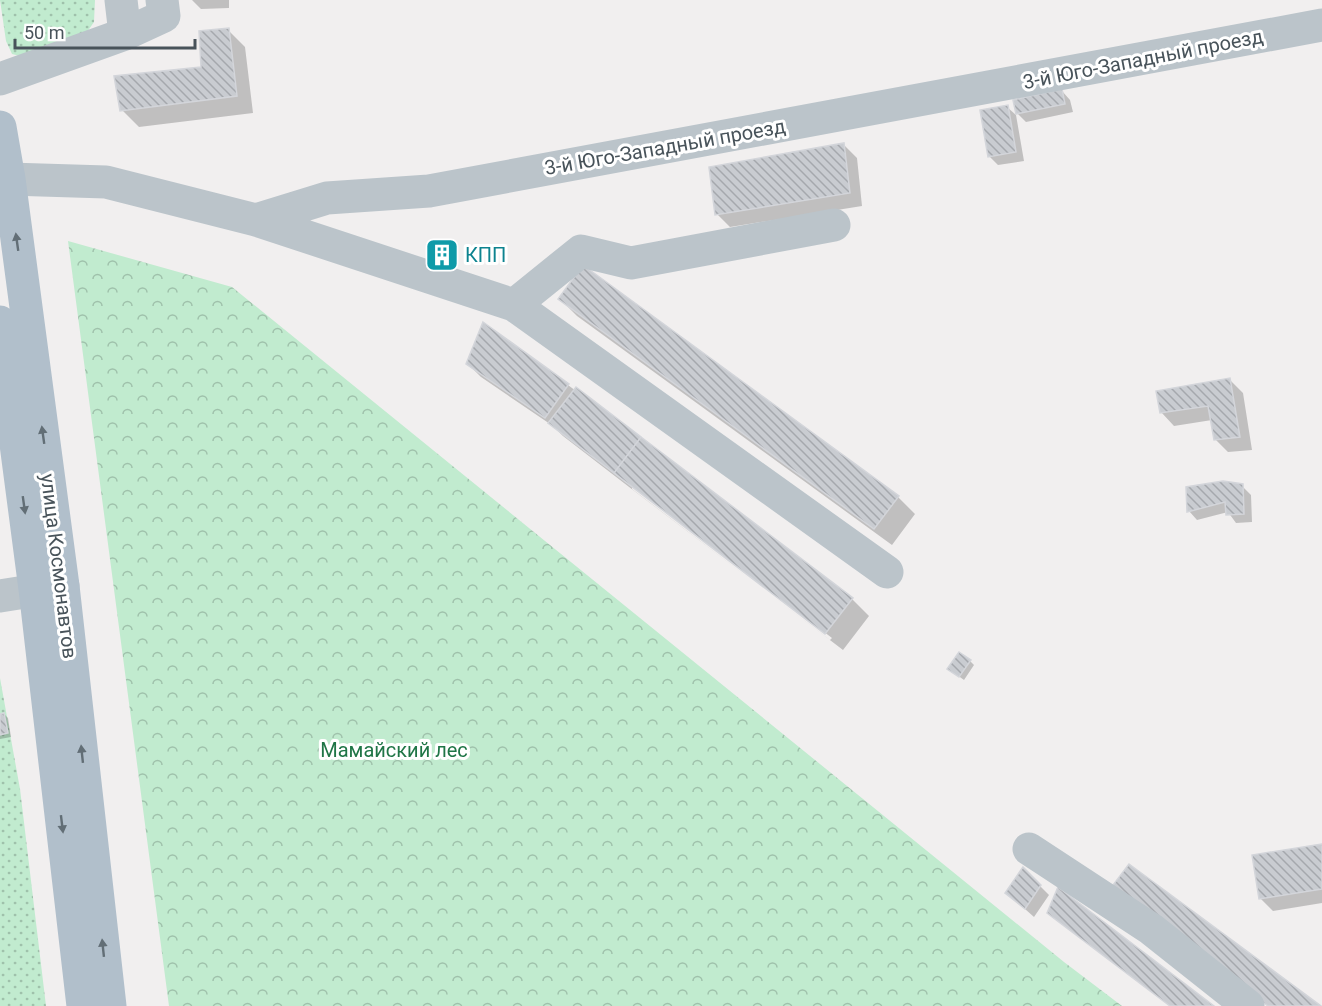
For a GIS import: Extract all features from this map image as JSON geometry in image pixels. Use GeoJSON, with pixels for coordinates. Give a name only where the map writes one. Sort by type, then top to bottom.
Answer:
{"type":"FeatureCollection","features":[{"type":"Feature","properties":{"kind":"main road","name":"улица Космонавтов"},"geometry":{"type":"LineString","coordinates":[[0,127],[9,179],[49,588],[83,1006]]}},
{"type":"Feature","properties":{"kind":"main road","name":"улица Космонавтов"},"geometry":{"type":"LineString","coordinates":[[0,322],[49,588],[110,1006]]}},
{"type":"Feature","properties":{"kind":"street"},"geometry":{"type":"LineString","coordinates":[[121,0],[125,34]]}},
{"type":"Feature","properties":{"kind":"street"},"geometry":{"type":"LineString","coordinates":[[0,79],[125,34],[164,16],[162,0]]}},
{"type":"Feature","properties":{"kind":"street","name":"3-й Юго-Западный проезд"},"geometry":{"type":"LineString","coordinates":[[256,220],[327,198],[429,190],[1322,25]]}},
{"type":"Feature","properties":{"kind":"street"},"geometry":{"type":"LineString","coordinates":[[9,179],[106,182],[256,220],[514,306],[887,572]]}},
{"type":"Feature","properties":{"kind":"street"},"geometry":{"type":"LineString","coordinates":[[514,306],[581,251],[631,263],[834,225]]}},
{"type":"Feature","properties":{"kind":"street"},"geometry":{"type":"LineString","coordinates":[[0,596],[49,588]]}},
{"type":"Feature","properties":{"kind":"street"},"geometry":{"type":"LineString","coordinates":[[1029,849],[1151,929],[1248,1006]]}},
{"type":"Feature","properties":{"kind":"green space"},"geometry":{"type":"Polygon","coordinates":[[[0,0],[95,0],[94,22],[85,35],[20,56],[12,54],[6,41],[0,0]]]}},
{"type":"Feature","properties":{"kind":"green space","name":"Мамайский лес"},"geometry":{"type":"Polygon","coordinates":[[[68,241],[232,287],[1064,962],[1122,1006],[169,1006],[68,241]]]}},
{"type":"Feature","properties":{"kind":"green space"},"geometry":{"type":"Polygon","coordinates":[[[0,678],[20,789],[46,1006],[0,1006],[0,678]]]}},
{"type":"Feature","properties":{"kind":"building"},"geometry":{"type":"Polygon","coordinates":[[[229,28],[237,96],[120,111],[114,76],[201,67],[199,31],[229,28]]]}},
{"type":"Feature","properties":{"kind":"building"},"geometry":{"type":"Polygon","coordinates":[[[1062,89],[1065,104],[1016,114],[1013,100],[1062,89]]]}},
{"type":"Feature","properties":{"kind":"building"},"geometry":{"type":"Polygon","coordinates":[[[1008,105],[1016,152],[988,157],[980,110],[1008,105]]]}},
{"type":"Feature","properties":{"kind":"building"},"geometry":{"type":"Polygon","coordinates":[[[844,143],[850,193],[715,215],[709,167],[844,143]]]}},
{"type":"Feature","properties":{"kind":"building","name":"КПП"},"geometry":{"type":"Polygon","coordinates":[[[435,243],[452,246],[449,267],[431,264],[435,243]]]}},
{"type":"Feature","properties":{"kind":"building"},"geometry":{"type":"Polygon","coordinates":[[[583,265],[899,496],[874,529],[558,299],[583,265]]]}},
{"type":"Feature","properties":{"kind":"building"},"geometry":{"type":"Polygon","coordinates":[[[483,322],[569,384],[545,418],[466,364],[483,322]]]}},
{"type":"Feature","properties":{"kind":"building"},"geometry":{"type":"Polygon","coordinates":[[[1230,378],[1240,437],[1214,440],[1208,406],[1160,413],[1156,391],[1230,378]]]}},
{"type":"Feature","properties":{"kind":"building"},"geometry":{"type":"Polygon","coordinates":[[[576,387],[641,437],[614,473],[548,423],[576,387]]]}},
{"type":"Feature","properties":{"kind":"building"},"geometry":{"type":"Polygon","coordinates":[[[641,437],[853,598],[825,634],[614,473],[641,437]]]}},
{"type":"Feature","properties":{"kind":"building"},"geometry":{"type":"Polygon","coordinates":[[[1223,481],[1243,484],[1244,514],[1226,515],[1225,502],[1187,512],[1186,487],[1223,481]]]}},
{"type":"Feature","properties":{"kind":"building"},"geometry":{"type":"Polygon","coordinates":[[[959,652],[971,660],[959,677],[947,669],[959,652]]]}},
{"type":"Feature","properties":{"kind":"building"},"geometry":{"type":"Polygon","coordinates":[[[4,713],[8,733],[0,735],[0,714],[4,713]]]}},
{"type":"Feature","properties":{"kind":"building"},"geometry":{"type":"Polygon","coordinates":[[[1322,844],[1322,889],[1259,899],[1252,855],[1322,844]]]}},
{"type":"Feature","properties":{"kind":"building"},"geometry":{"type":"Polygon","coordinates":[[[1129,864],[1321,1006],[1268,1006],[1110,889],[1129,864]]]}},
{"type":"Feature","properties":{"kind":"building"},"geometry":{"type":"Polygon","coordinates":[[[1023,867],[1041,885],[1025,909],[1005,893],[1023,867]]]}},
{"type":"Feature","properties":{"kind":"building"},"geometry":{"type":"Polygon","coordinates":[[[1058,887],[1214,1006],[1170,1006],[1047,913],[1058,887]]]}},
{"type":"Feature","properties":{"kind":"place","name":"КПП"},"geometry":{"type":"Point","coordinates":[442,255]}}]}
